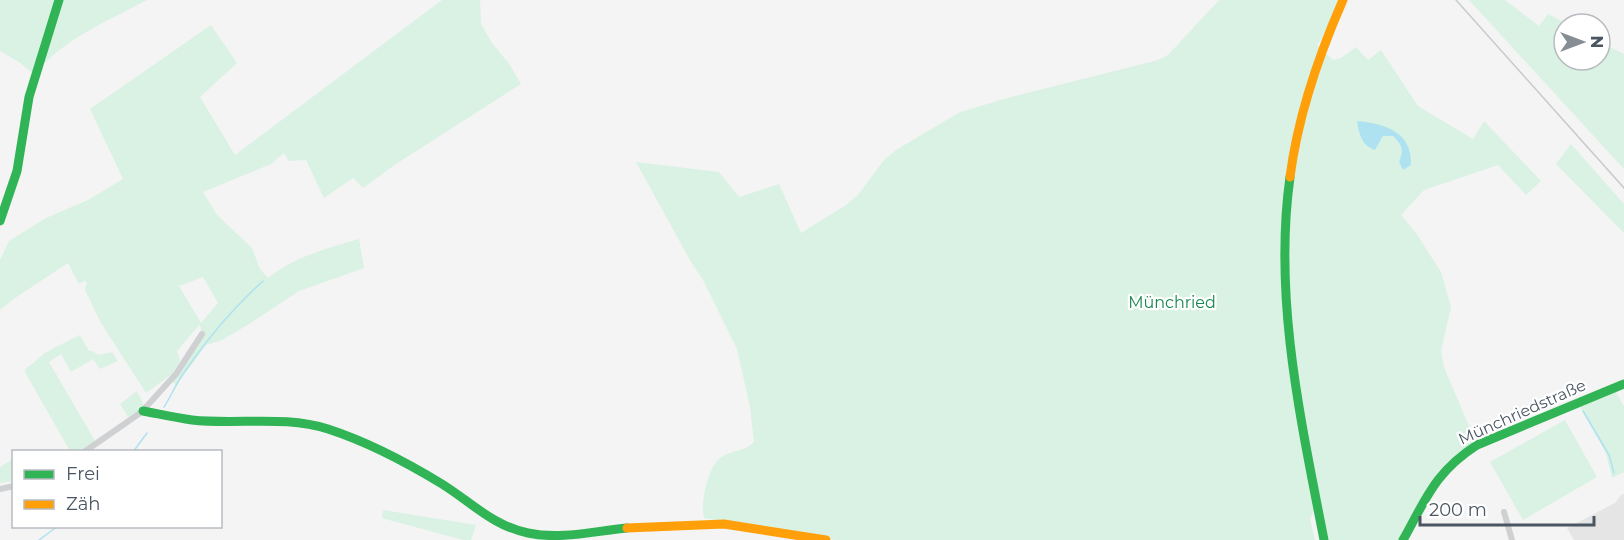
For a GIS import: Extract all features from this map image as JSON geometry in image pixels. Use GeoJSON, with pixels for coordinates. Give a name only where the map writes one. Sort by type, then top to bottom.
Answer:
{"type":"FeatureCollection","features":[{"type":"Feature","properties":{"kind":"street"},"geometry":{"type":"LineString","coordinates":[[0,221],[17,171],[34,75],[59,0]]}},
{"type":"Feature","properties":{"kind":"street"},"geometry":{"type":"LineString","coordinates":[[1324,540],[1304,432],[1292,346],[1287,292],[1287,211],[1290,173],[1301,116],[1323,47],[1343,0]]}},
{"type":"Feature","properties":{"kind":"street"},"geometry":{"type":"LineString","coordinates":[[87,450],[145,410],[176,374],[202,334]]}},
{"type":"Feature","properties":{"kind":"street","name":"Münchriedstraße"},"geometry":{"type":"LineString","coordinates":[[1403,540],[1424,499],[1443,471],[1460,455],[1520,426],[1624,384]]}},
{"type":"Feature","properties":{"kind":"street"},"geometry":{"type":"LineString","coordinates":[[145,410],[192,420],[306,423],[322,426],[362,442],[418,471],[482,514],[510,528],[528,533],[553,536],[712,523],[741,525],[826,540]]}},
{"type":"Feature","properties":{"kind":"street"},"geometry":{"type":"LineString","coordinates":[[1504,512],[1512,540]]}},
{"type":"Feature","properties":{"kind":"shaded area"},"geometry":{"type":"Polygon","coordinates":[[[1624,494],[1624,540],[1574,540],[1567,528],[1615,503],[1624,494]]]}},
{"type":"Feature","properties":{"kind":"green space"},"geometry":{"type":"Polygon","coordinates":[[[0,0],[147,0],[71,42],[45,63],[35,75],[0,51],[0,0]]]}},
{"type":"Feature","properties":{"kind":"green space"},"geometry":{"type":"Polygon","coordinates":[[[442,0],[480,0],[481,24],[521,84],[396,164],[363,188],[353,178],[324,198],[306,160],[289,161],[284,153],[271,164],[203,192],[217,215],[252,248],[260,269],[268,278],[300,259],[359,239],[364,268],[299,291],[222,340],[206,345],[176,386],[171,379],[202,334],[200,324],[177,351],[180,361],[172,374],[146,393],[101,323],[85,290],[87,282],[79,284],[68,263],[0,310],[0,260],[9,241],[46,218],[88,200],[123,179],[90,109],[211,25],[237,63],[200,97],[235,155],[442,0]],[[203,277],[179,286],[201,323],[218,303],[203,277]]]}},
{"type":"Feature","properties":{"kind":"green space","name":"Münchried"},"geometry":{"type":"Polygon","coordinates":[[[1219,0],[1339,0],[1324,36],[1317,45],[1333,60],[1341,58],[1356,47],[1368,60],[1381,50],[1418,106],[1473,139],[1484,121],[1541,181],[1526,195],[1498,165],[1424,190],[1401,215],[1416,233],[1441,272],[1451,307],[1441,351],[1444,367],[1477,445],[1443,471],[1403,540],[1324,540],[1317,504],[1310,519],[1315,540],[836,540],[704,518],[704,494],[713,467],[723,456],[754,442],[750,407],[737,349],[703,280],[636,162],[719,172],[739,197],[779,184],[801,233],[858,195],[884,160],[896,150],[960,112],[1158,60],[1168,55],[1219,0]],[[1358,131],[1364,143],[1375,150],[1384,135],[1393,136],[1401,148],[1399,162],[1403,170],[1411,165],[1398,133],[1358,131]]]}},
{"type":"Feature","properties":{"kind":"green space"},"geometry":{"type":"Polygon","coordinates":[[[1469,0],[1505,0],[1539,26],[1548,14],[1552,16],[1552,72],[1612,72],[1612,48],[1624,54],[1624,169],[1469,0]]]}},
{"type":"Feature","properties":{"kind":"green space"},"geometry":{"type":"Polygon","coordinates":[[[1571,144],[1624,204],[1624,233],[1556,164],[1571,144]]]}},
{"type":"Feature","properties":{"kind":"green space"},"geometry":{"type":"Polygon","coordinates":[[[80,335],[89,351],[98,355],[112,352],[118,361],[100,369],[93,359],[71,372],[61,354],[49,362],[95,441],[83,450],[69,450],[25,372],[26,368],[45,353],[80,335]]]}},
{"type":"Feature","properties":{"kind":"green space"},"geometry":{"type":"Polygon","coordinates":[[[1614,388],[1624,407],[1624,472],[1612,478],[1606,453],[1578,403],[1614,388]]]}},
{"type":"Feature","properties":{"kind":"green space"},"geometry":{"type":"Polygon","coordinates":[[[137,391],[144,405],[128,417],[120,404],[137,391]]]}},
{"type":"Feature","properties":{"kind":"green space"},"geometry":{"type":"Polygon","coordinates":[[[1565,420],[1597,477],[1523,520],[1490,462],[1565,420]]]}},
{"type":"Feature","properties":{"kind":"green space"},"geometry":{"type":"Polygon","coordinates":[[[12,460],[12,481],[0,483],[0,467],[12,460]]]}},
{"type":"Feature","properties":{"kind":"green space"},"geometry":{"type":"Polygon","coordinates":[[[383,510],[476,525],[471,540],[463,540],[382,518],[383,510]]]}},
{"type":"Feature","properties":{"kind":"water"},"geometry":{"type":"Polygon","coordinates":[[[1357,121],[1377,124],[1395,131],[1407,144],[1411,165],[1403,170],[1399,162],[1401,148],[1393,136],[1383,136],[1375,150],[1370,148],[1360,135],[1357,121]]]}},
{"type":"Feature","properties":{"kind":"waterway"},"geometry":{"type":"LineString","coordinates":[[164,407],[183,374],[211,336],[263,281]]}},
{"type":"Feature","properties":{"kind":"waterway"},"geometry":{"type":"LineString","coordinates":[[1583,411],[1609,455],[1614,473]]}},
{"type":"Feature","properties":{"kind":"waterway"},"geometry":{"type":"LineString","coordinates":[[134,450],[147,433]]}},
{"type":"Feature","properties":{"kind":"waterway"},"geometry":{"type":"LineString","coordinates":[[39,540],[55,528]]}},
{"type":"Feature","properties":{"kind":"railway"},"geometry":{"type":"LineString","coordinates":[[1456,0],[1624,188]]}},
{"type":"Feature","properties":{"kind":"traffic: fast"},"geometry":{"type":"LineString","coordinates":[[0,221],[17,171],[29,97],[59,0]]}},
{"type":"Feature","properties":{"kind":"traffic: fast"},"geometry":{"type":"LineString","coordinates":[[1290,177],[1286,222],[1287,314],[1299,405],[1324,540]]}},
{"type":"Feature","properties":{"kind":"traffic: fast"},"geometry":{"type":"LineString","coordinates":[[1403,540],[1425,499],[1441,476],[1451,465],[1477,445],[1624,384]]}},
{"type":"Feature","properties":{"kind":"traffic: fast"},"geometry":{"type":"LineString","coordinates":[[143,411],[192,420],[295,422],[328,429],[401,460],[442,484],[483,513],[515,530],[553,536],[627,528]]}},
{"type":"Feature","properties":{"kind":"traffic: slow"},"geometry":{"type":"LineString","coordinates":[[1290,177],[1298,131],[1310,87],[1343,0]]}},
{"type":"Feature","properties":{"kind":"traffic: slow"},"geometry":{"type":"LineString","coordinates":[[627,528],[724,524],[826,540]]}}]}
